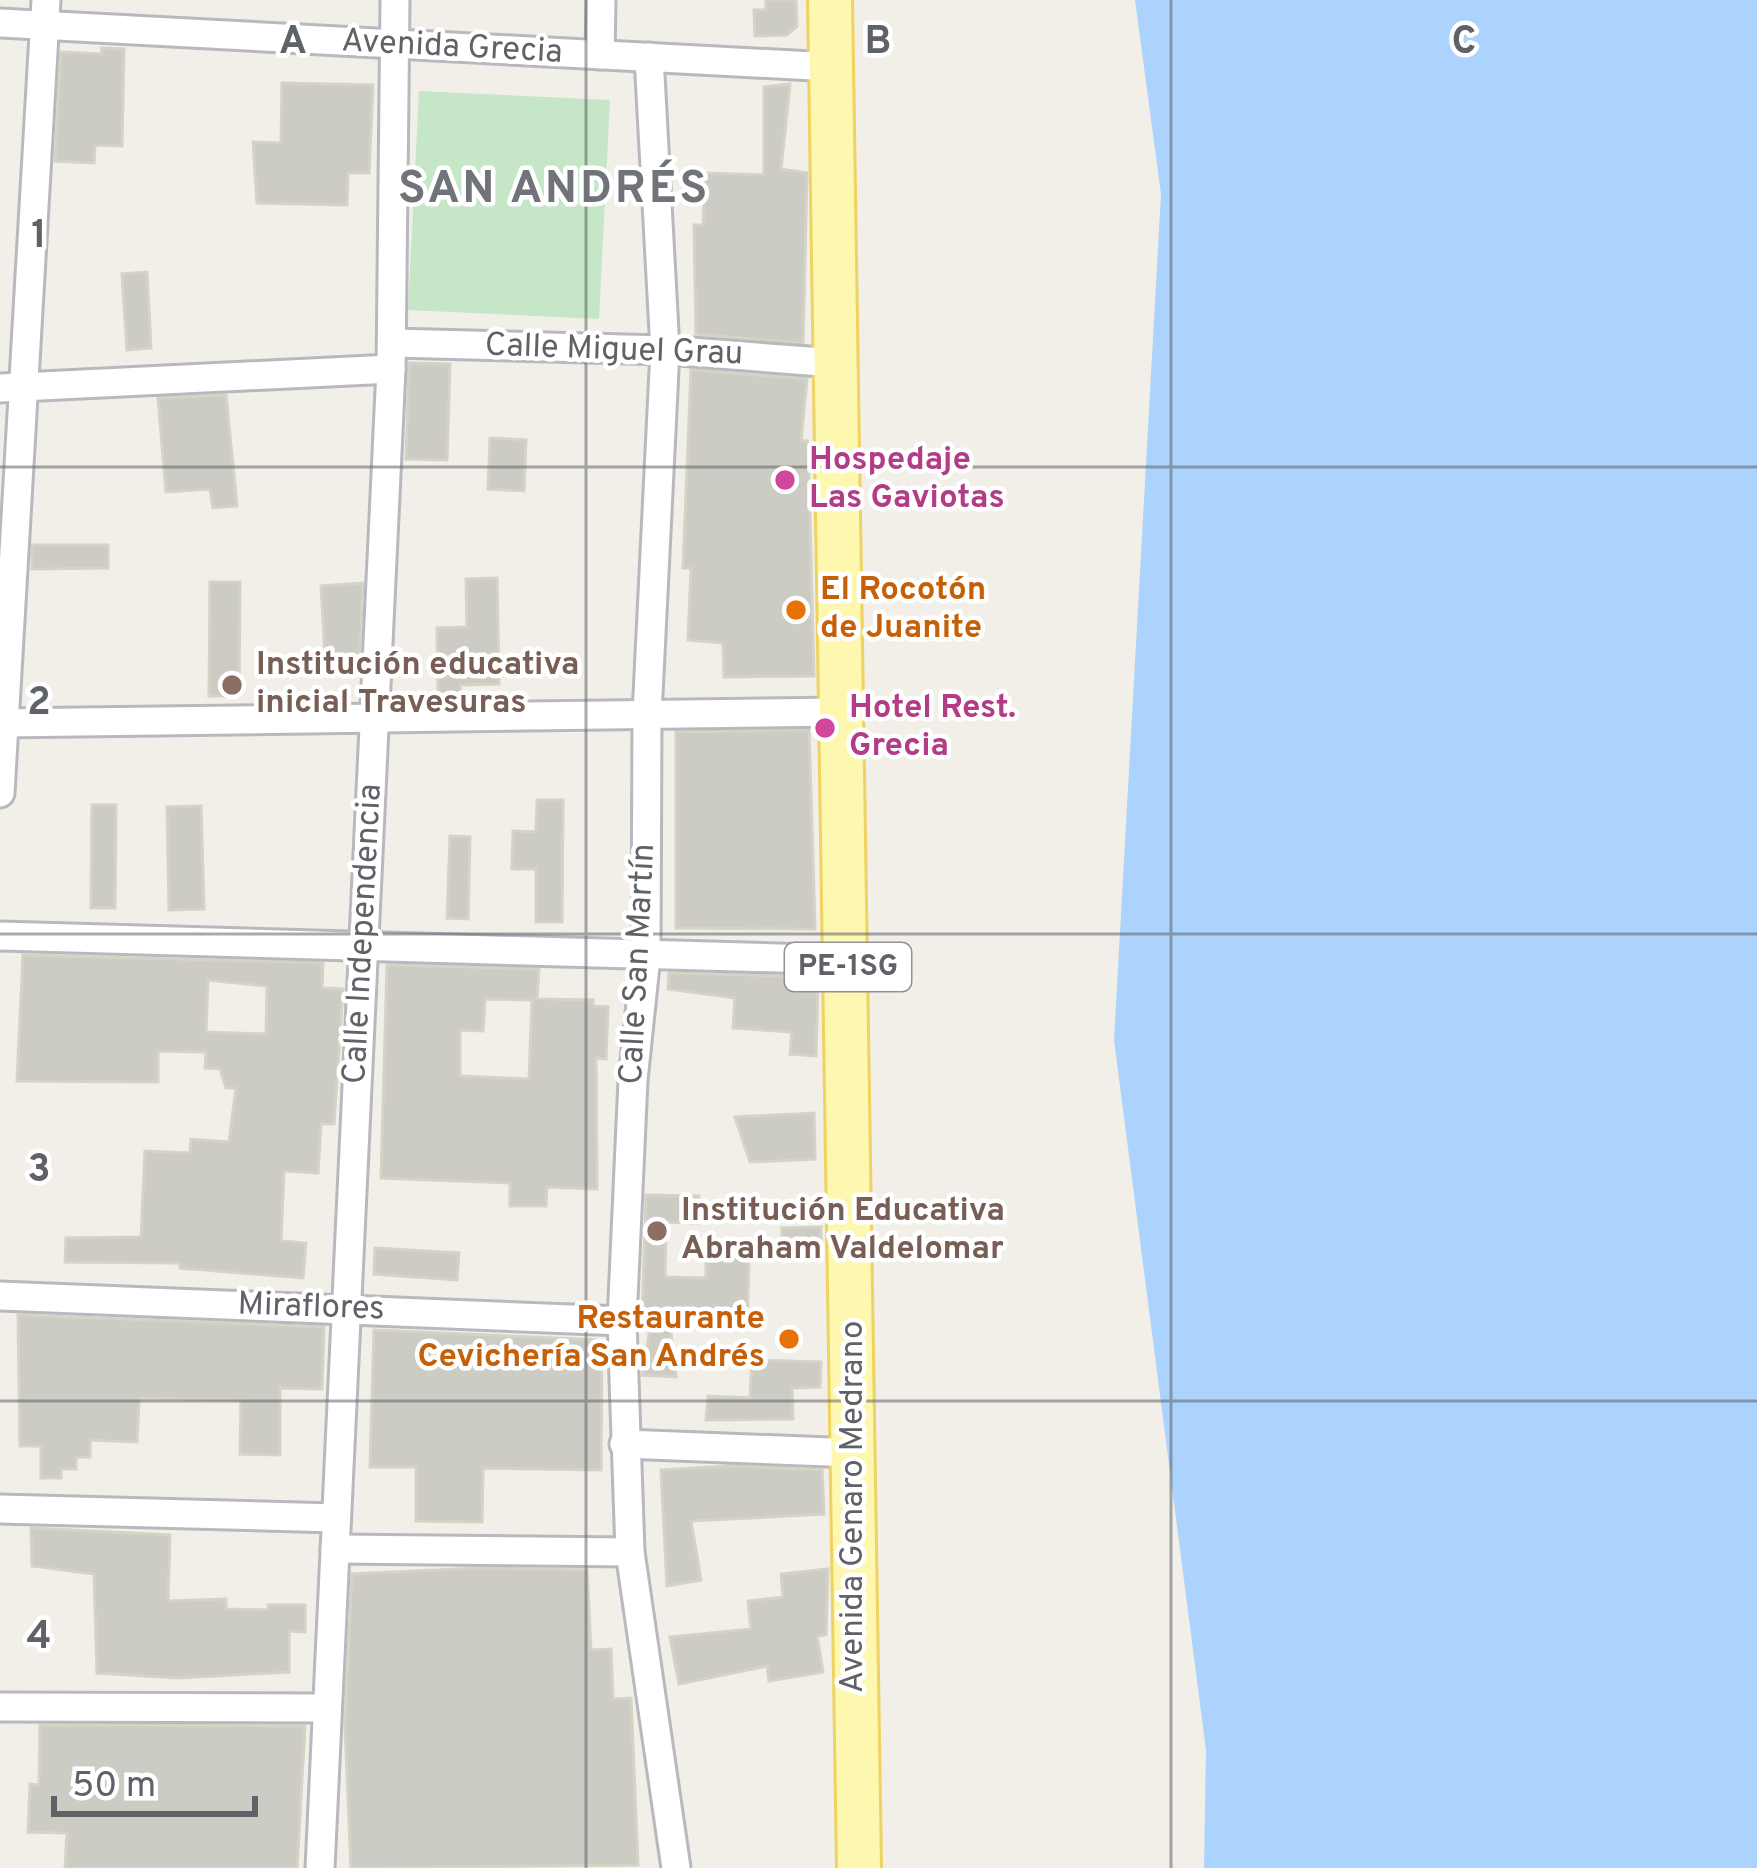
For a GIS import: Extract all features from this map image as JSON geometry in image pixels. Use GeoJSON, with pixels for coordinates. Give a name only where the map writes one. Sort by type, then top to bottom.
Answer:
{"type":"FeatureCollection","features":[{"type":"Feature","properties":{"kind":"main road","name":"PE-1SG"},"geometry":{"type":"LineString","coordinates":[[830,0],[832,67]]}},
{"type":"Feature","properties":{"kind":"main road","name":"Avenida Genaro Medrano"},"geometry":{"type":"LineString","coordinates":[[832,67],[859,1868]]}},
{"type":"Feature","properties":{"kind":"street","name":"Calle Independencia"},"geometry":{"type":"LineString","coordinates":[[320,1868],[392,356],[395,0]]}},
{"type":"Feature","properties":{"kind":"street"},"geometry":{"type":"LineString","coordinates":[[600,55],[601,0]]}},
{"type":"Feature","properties":{"kind":"street","name":"Avenida Grecia"},"geometry":{"type":"LineString","coordinates":[[0,23],[45,13],[395,46],[832,67]]}},
{"type":"Feature","properties":{"kind":"street"},"geometry":{"type":"LineString","coordinates":[[0,793],[10,388],[45,13]]}},
{"type":"Feature","properties":{"kind":"street","name":"Calle San Martín"},"geometry":{"type":"LineString","coordinates":[[649,57],[664,350],[647,715],[646,956],[633,1081],[622,1321],[630,1552],[676,1868]]}},
{"type":"Feature","properties":{"kind":"street","name":"Calle Miguel Grau"},"geometry":{"type":"LineString","coordinates":[[10,388],[392,356],[664,350],[835,363]]}},
{"type":"Feature","properties":{"kind":"street"},"geometry":{"type":"LineString","coordinates":[[0,723],[841,712]]}},
{"type":"Feature","properties":{"kind":"street"},"geometry":{"type":"LineString","coordinates":[[0,935],[848,960]]}},
{"type":"Feature","properties":{"kind":"street","name":"Miraflores"},"geometry":{"type":"LineString","coordinates":[[0,1296],[622,1321]]}},
{"type":"Feature","properties":{"kind":"street"},"geometry":{"type":"LineString","coordinates":[[624,1444],[855,1453]]}},
{"type":"Feature","properties":{"kind":"street"},"geometry":{"type":"LineString","coordinates":[[0,1510],[336,1518]]}},
{"type":"Feature","properties":{"kind":"street"},"geometry":{"type":"LineString","coordinates":[[335,1549],[630,1552]]}},
{"type":"Feature","properties":{"kind":"street"},"geometry":{"type":"LineString","coordinates":[[0,1707],[327,1708]]}},
{"type":"Feature","properties":{"kind":"green space"},"geometry":{"type":"Polygon","coordinates":[[[419,91],[610,100],[599,319],[408,310],[419,91]]]}},
{"type":"Feature","properties":{"kind":"water"},"geometry":{"type":"Polygon","coordinates":[[[1135,0],[1757,0],[1757,1868],[1204,1868],[1206,1750],[1114,1040],[1161,194],[1135,0]]]}},
{"type":"Feature","properties":{"kind":"building"},"geometry":{"type":"Polygon","coordinates":[[[766,0],[796,0],[797,26],[787,35],[755,36],[754,10],[766,10],[766,0]]]}},
{"type":"Feature","properties":{"kind":"building"},"geometry":{"type":"Polygon","coordinates":[[[102,48],[124,49],[122,146],[95,145],[94,163],[55,161],[61,52],[102,54],[102,48]]]}},
{"type":"Feature","properties":{"kind":"building"},"geometry":{"type":"Polygon","coordinates":[[[282,83],[373,85],[369,173],[348,173],[347,205],[257,203],[253,142],[281,143],[282,83]]]}},
{"type":"Feature","properties":{"kind":"building"},"geometry":{"type":"Polygon","coordinates":[[[790,84],[781,169],[807,173],[803,343],[696,334],[694,225],[703,225],[705,173],[764,175],[764,87],[790,84]]]}},
{"type":"Feature","properties":{"kind":"building"},"geometry":{"type":"Polygon","coordinates":[[[147,272],[151,348],[127,350],[122,274],[147,272]]]}},
{"type":"Feature","properties":{"kind":"building"},"geometry":{"type":"Polygon","coordinates":[[[409,363],[450,364],[447,460],[406,459],[409,363]]]}},
{"type":"Feature","properties":{"kind":"building"},"geometry":{"type":"Polygon","coordinates":[[[691,370],[807,379],[801,441],[808,441],[814,676],[724,677],[723,643],[688,640],[691,568],[683,568],[691,370]]]}},
{"type":"Feature","properties":{"kind":"building"},"geometry":{"type":"Polygon","coordinates":[[[226,395],[237,506],[213,508],[210,489],[166,492],[158,398],[226,395]]]}},
{"type":"Feature","properties":{"kind":"building"},"geometry":{"type":"Polygon","coordinates":[[[490,438],[526,440],[524,491],[488,489],[490,438]]]}},
{"type":"Feature","properties":{"kind":"building"},"geometry":{"type":"Polygon","coordinates":[[[32,545],[108,545],[108,568],[32,569],[32,545]]]}},
{"type":"Feature","properties":{"kind":"building"},"geometry":{"type":"Polygon","coordinates":[[[497,578],[499,684],[460,685],[461,699],[438,699],[437,628],[467,627],[466,579],[497,578]]]}},
{"type":"Feature","properties":{"kind":"building"},"geometry":{"type":"Polygon","coordinates":[[[210,582],[240,582],[239,696],[209,696],[210,582]]]}},
{"type":"Feature","properties":{"kind":"building"},"geometry":{"type":"Polygon","coordinates":[[[363,583],[359,672],[326,673],[321,586],[363,583]]]}},
{"type":"Feature","properties":{"kind":"building"},"geometry":{"type":"Polygon","coordinates":[[[809,730],[815,929],[676,928],[676,732],[809,730]]]}},
{"type":"Feature","properties":{"kind":"building"},"geometry":{"type":"Polygon","coordinates":[[[537,800],[563,800],[562,922],[536,922],[536,869],[512,869],[513,831],[536,832],[537,800]]]}},
{"type":"Feature","properties":{"kind":"building"},"geometry":{"type":"Polygon","coordinates":[[[92,805],[116,805],[115,908],[91,908],[92,805]]]}},
{"type":"Feature","properties":{"kind":"building"},"geometry":{"type":"Polygon","coordinates":[[[201,806],[204,909],[169,910],[167,807],[201,806]]]}},
{"type":"Feature","properties":{"kind":"building"},"geometry":{"type":"Polygon","coordinates":[[[450,836],[470,837],[468,919],[447,918],[450,836]]]}},
{"type":"Feature","properties":{"kind":"building"},"geometry":{"type":"Polygon","coordinates":[[[23,955],[323,963],[322,988],[343,989],[334,1124],[321,1124],[318,1173],[284,1171],[281,1241],[306,1243],[303,1278],[180,1268],[180,1263],[65,1262],[66,1238],[141,1237],[145,1151],[190,1153],[191,1139],[229,1142],[236,1088],[226,1088],[220,1069],[205,1068],[206,1052],[158,1051],[158,1082],[17,1081],[23,955]],[[208,980],[206,1032],[266,1034],[267,986],[208,980]]]}},
{"type":"Feature","properties":{"kind":"building"},"geometry":{"type":"Polygon","coordinates":[[[387,965],[539,969],[537,999],[593,1000],[593,1006],[608,1007],[606,1059],[596,1058],[597,1189],[547,1187],[546,1206],[510,1206],[510,1183],[381,1178],[387,965]],[[485,999],[483,1031],[460,1030],[460,1076],[529,1079],[532,1000],[485,999]]]}},
{"type":"Feature","properties":{"kind":"building"},"geometry":{"type":"Polygon","coordinates":[[[669,973],[818,977],[816,1056],[790,1054],[792,1032],[733,1028],[735,998],[668,989],[669,973]]]}},
{"type":"Feature","properties":{"kind":"building"},"geometry":{"type":"Polygon","coordinates":[[[814,1113],[815,1159],[750,1162],[735,1117],[814,1113]]]}},
{"type":"Feature","properties":{"kind":"building"},"geometry":{"type":"Polygon","coordinates":[[[646,1195],[699,1196],[698,1224],[666,1222],[665,1277],[706,1278],[706,1256],[749,1256],[747,1326],[670,1324],[676,1377],[642,1375],[651,1323],[642,1323],[646,1195]]]}},
{"type":"Feature","properties":{"kind":"building"},"geometry":{"type":"Polygon","coordinates":[[[821,1227],[821,1257],[782,1257],[782,1228],[821,1227]]]}},
{"type":"Feature","properties":{"kind":"building"},"geometry":{"type":"Polygon","coordinates":[[[375,1248],[459,1253],[457,1280],[374,1274],[375,1248]]]}},
{"type":"Feature","properties":{"kind":"building"},"geometry":{"type":"Polygon","coordinates":[[[18,1315],[324,1327],[322,1389],[280,1388],[280,1455],[240,1454],[241,1400],[139,1398],[137,1442],[90,1440],[90,1457],[76,1457],[76,1469],[61,1469],[61,1478],[41,1478],[41,1446],[20,1446],[18,1315]]]}},
{"type":"Feature","properties":{"kind":"building"},"geometry":{"type":"Polygon","coordinates":[[[374,1330],[602,1340],[601,1470],[483,1468],[482,1522],[416,1521],[416,1467],[370,1467],[374,1330]]]}},
{"type":"Feature","properties":{"kind":"building"},"geometry":{"type":"Polygon","coordinates":[[[752,1360],[821,1362],[820,1387],[792,1388],[793,1419],[706,1420],[708,1396],[750,1398],[752,1360]]]}},
{"type":"Feature","properties":{"kind":"building"},"geometry":{"type":"Polygon","coordinates":[[[730,1466],[822,1470],[824,1514],[691,1521],[701,1580],[667,1586],[661,1470],[730,1466]]]}},
{"type":"Feature","properties":{"kind":"building"},"geometry":{"type":"Polygon","coordinates":[[[31,1528],[170,1535],[168,1601],[226,1599],[226,1609],[305,1605],[305,1632],[289,1631],[289,1672],[179,1678],[97,1673],[94,1574],[32,1566],[31,1528]]]}},
{"type":"Feature","properties":{"kind":"building"},"geometry":{"type":"Polygon","coordinates":[[[480,1568],[587,1570],[591,1650],[611,1649],[613,1699],[631,1698],[638,1865],[351,1868],[345,1726],[352,1574],[480,1568]]]}},
{"type":"Feature","properties":{"kind":"building"},"geometry":{"type":"Polygon","coordinates":[[[828,1569],[826,1635],[817,1636],[823,1672],[769,1681],[767,1666],[679,1684],[670,1637],[751,1629],[748,1601],[783,1597],[781,1574],[828,1569]]]}},
{"type":"Feature","properties":{"kind":"building"},"geometry":{"type":"Polygon","coordinates":[[[40,1725],[305,1726],[297,1868],[65,1868],[67,1833],[28,1832],[30,1784],[39,1785],[40,1725]]]}},
{"type":"Feature","properties":{"kind":"place","name":"Hospedaje Las Gaviotas"},"geometry":{"type":"Point","coordinates":[785,480]}},
{"type":"Feature","properties":{"kind":"place","name":"El Rocotón de Juanite"},"geometry":{"type":"Point","coordinates":[796,610]}},
{"type":"Feature","properties":{"kind":"place","name":"Institución educativa inicial Travesuras"},"geometry":{"type":"Point","coordinates":[232,685]}},
{"type":"Feature","properties":{"kind":"place","name":"Hotel Rest. Grecia"},"geometry":{"type":"Point","coordinates":[825,728]}},
{"type":"Feature","properties":{"kind":"place","name":"Institución Educativa Abraham Valdelomar"},"geometry":{"type":"Point","coordinates":[657,1231]}},
{"type":"Feature","properties":{"kind":"place","name":"Restaurante Cevichería San Andrés"},"geometry":{"type":"Point","coordinates":[789,1339]}},
{"type":"Feature","properties":{"kind":"district","name":"SAN ANDRÉS"},"geometry":{"type":"Point","coordinates":[554,190]}}]}
